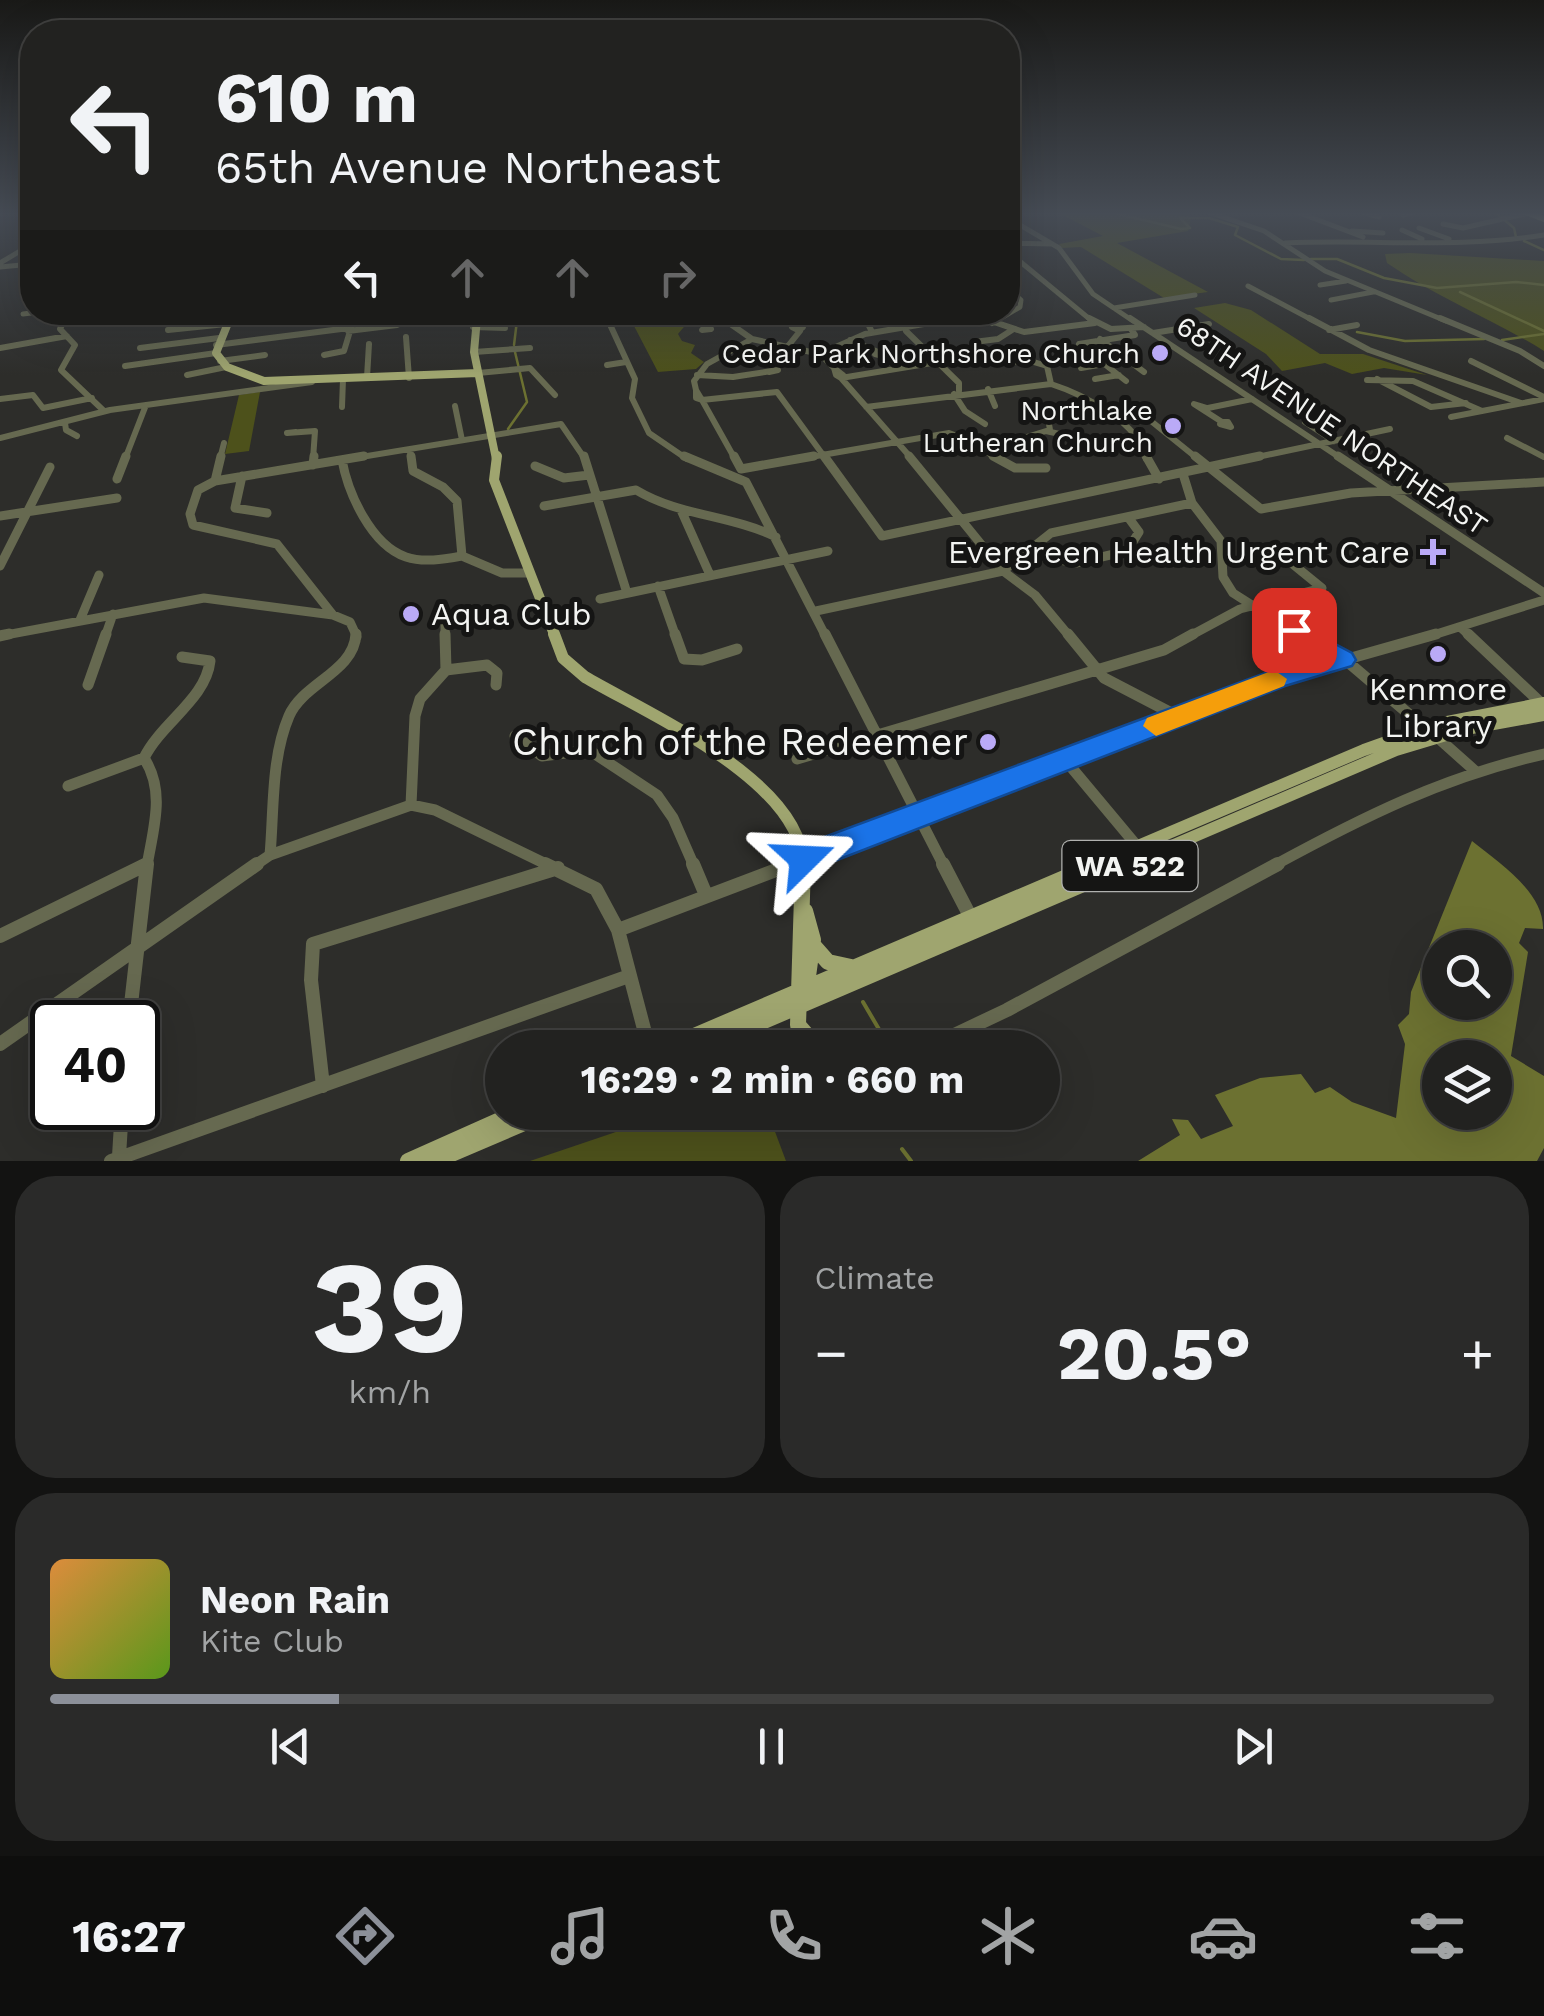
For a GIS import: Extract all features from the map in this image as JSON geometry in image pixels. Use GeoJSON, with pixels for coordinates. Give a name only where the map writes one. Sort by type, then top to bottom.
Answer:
{"type":"FeatureCollection","features":[{"type":"Feature","properties":{"kind":"main road"},"geometry":{"type":"LineString","coordinates":[[226,325],[220,353],[268,385],[478,373]]}},
{"type":"Feature","properties":{"kind":"main road"},"geometry":{"type":"LineString","coordinates":[[473,327],[474,352],[497,453],[494,480],[558,650],[570,666],[742,770],[786,814],[804,859],[798,1026],[802,1030]]}},
{"type":"Feature","properties":{"kind":"main road"},"geometry":{"type":"LineString","coordinates":[[452,377],[482,387]]}},
{"type":"Feature","properties":{"kind":"main road","name":"WA 522"},"geometry":{"type":"LineString","coordinates":[[737,1030],[970,916],[1294,779],[1424,728],[1543,707]]}},
{"type":"Feature","properties":{"kind":"main road","name":"WA 522"},"geometry":{"type":"LineString","coordinates":[[715,1030],[801,998],[1366,763],[1437,737],[1543,707]]}},
{"type":"Feature","properties":{"kind":"main road"},"geometry":{"type":"LineString","coordinates":[[1366,763],[1382,749],[1420,735],[1424,728]]}},
{"type":"Feature","properties":{"kind":"main road"},"geometry":{"type":"LineString","coordinates":[[1264,807],[1290,791],[1294,779]]}},
{"type":"Feature","properties":{"kind":"main road"},"geometry":{"type":"LineString","coordinates":[[801,998],[813,945],[812,923],[805,910]]}},
{"type":"Feature","properties":{"kind":"main road"},"geometry":{"type":"LineString","coordinates":[[813,945],[835,966],[866,964]]}},
{"type":"Feature","properties":{"kind":"main road"},"geometry":{"type":"LineString","coordinates":[[408,1161],[485,1127]]}},
{"type":"Feature","properties":{"kind":"main road"},"geometry":{"type":"LineString","coordinates":[[435,1161],[508,1130]]}},
{"type":"Feature","properties":{"kind":"street"},"geometry":{"type":"LineString","coordinates":[[1027,266],[1095,324]]}},
{"type":"Feature","properties":{"kind":"street","name":"68TH AVENUE NORTHEAST"},"geometry":{"type":"LineString","coordinates":[[1071,266],[1088,288],[1114,308],[1544,596]]}},
{"type":"Feature","properties":{"kind":"street"},"geometry":{"type":"LineString","coordinates":[[1319,266],[1520,351],[1544,366]]}},
{"type":"Feature","properties":{"kind":"street"},"geometry":{"type":"LineString","coordinates":[[1320,286],[1348,280]]}},
{"type":"Feature","properties":{"kind":"street"},"geometry":{"type":"LineString","coordinates":[[1248,286],[1328,330],[1404,362],[1521,403]]}},
{"type":"Feature","properties":{"kind":"street"},"geometry":{"type":"LineString","coordinates":[[1331,300],[1376,292]]}},
{"type":"Feature","properties":{"kind":"street"},"geometry":{"type":"LineString","coordinates":[[1114,308],[1194,296]]}},
{"type":"Feature","properties":{"kind":"street"},"geometry":{"type":"LineString","coordinates":[[1346,297],[1363,305]]}},
{"type":"Feature","properties":{"kind":"street"},"geometry":{"type":"LineString","coordinates":[[998,325],[1034,332],[1095,324],[1144,327]]}},
{"type":"Feature","properties":{"kind":"street"},"geometry":{"type":"LineString","coordinates":[[1153,334],[1209,324]]}},
{"type":"Feature","properties":{"kind":"street"},"geometry":{"type":"LineString","coordinates":[[62,325],[60,328],[75,342],[61,370],[104,411]]}},
{"type":"Feature","properties":{"kind":"street"},"geometry":{"type":"LineString","coordinates":[[168,330],[216,325]]}},
{"type":"Feature","properties":{"kind":"street"},"geometry":{"type":"LineString","coordinates":[[324,355],[344,350],[351,325]]}},
{"type":"Feature","properties":{"kind":"street"},"geometry":{"type":"LineString","coordinates":[[124,366],[220,353],[367,325]]}},
{"type":"Feature","properties":{"kind":"street"},"geometry":{"type":"LineString","coordinates":[[350,328],[397,325]]}},
{"type":"Feature","properties":{"kind":"street"},"geometry":{"type":"LineString","coordinates":[[610,325],[634,380],[636,409],[655,440],[698,466],[746,482],[790,559],[970,916]]}},
{"type":"Feature","properties":{"kind":"street"},"geometry":{"type":"LineString","coordinates":[[711,328],[722,325]]}},
{"type":"Feature","properties":{"kind":"street"},"geometry":{"type":"LineString","coordinates":[[733,325],[752,339],[820,354],[964,519],[1002,571],[1035,594],[1096,668],[1114,686],[1178,717]]}},
{"type":"Feature","properties":{"kind":"street"},"geometry":{"type":"LineString","coordinates":[[868,325],[872,332]]}},
{"type":"Feature","properties":{"kind":"street"},"geometry":{"type":"LineString","coordinates":[[820,354],[872,332],[906,331],[928,325]]}},
{"type":"Feature","properties":{"kind":"street"},"geometry":{"type":"LineString","coordinates":[[1328,330],[1358,325]]}},
{"type":"Feature","properties":{"kind":"street"},"geometry":{"type":"LineString","coordinates":[[473,327],[505,328]]}},
{"type":"Feature","properties":{"kind":"street"},"geometry":{"type":"LineString","coordinates":[[1095,380],[1122,378],[1079,344],[1135,335],[1131,329]]}},
{"type":"Feature","properties":{"kind":"street"},"geometry":{"type":"LineString","coordinates":[[788,346],[799,330]]}},
{"type":"Feature","properties":{"kind":"street"},"geometry":{"type":"LineString","coordinates":[[974,342],[998,339],[1012,330]]}},
{"type":"Feature","properties":{"kind":"street"},"geometry":{"type":"LineString","coordinates":[[906,331],[959,382],[957,392],[965,412],[985,424]]}},
{"type":"Feature","properties":{"kind":"street"},"geometry":{"type":"LineString","coordinates":[[0,348],[25,340],[67,336]]}},
{"type":"Feature","properties":{"kind":"street"},"geometry":{"type":"LineString","coordinates":[[1100,338],[1144,372]]}},
{"type":"Feature","properties":{"kind":"street"},"geometry":{"type":"LineString","coordinates":[[752,339],[707,364],[696,375],[696,390],[741,469],[958,434],[1017,470],[1046,468]]}},
{"type":"Feature","properties":{"kind":"street"},"geometry":{"type":"LineString","coordinates":[[403,340],[407,378]]}},
{"type":"Feature","properties":{"kind":"street"},"geometry":{"type":"LineString","coordinates":[[850,340],[878,352]]}},
{"type":"Feature","properties":{"kind":"street"},"geometry":{"type":"LineString","coordinates":[[367,377],[370,344]]}},
{"type":"Feature","properties":{"kind":"street"},"geometry":{"type":"LineString","coordinates":[[140,348],[265,355]]}},
{"type":"Feature","properties":{"kind":"street"},"geometry":{"type":"LineString","coordinates":[[474,352],[530,348]]}},
{"type":"Feature","properties":{"kind":"street"},"geometry":{"type":"LineString","coordinates":[[187,376],[220,353]]}},
{"type":"Feature","properties":{"kind":"street"},"geometry":{"type":"LineString","coordinates":[[1066,358],[1090,354]]}},
{"type":"Feature","properties":{"kind":"street"},"geometry":{"type":"LineString","coordinates":[[1404,362],[1422,358]]}},
{"type":"Feature","properties":{"kind":"street"},"geometry":{"type":"LineString","coordinates":[[842,378],[964,359]]}},
{"type":"Feature","properties":{"kind":"street"},"geometry":{"type":"LineString","coordinates":[[1012,362],[1027,360],[1047,366],[1051,384]]}},
{"type":"Feature","properties":{"kind":"street"},"geometry":{"type":"LineString","coordinates":[[1470,360],[1544,398]]}},
{"type":"Feature","properties":{"kind":"street"},"geometry":{"type":"LineString","coordinates":[[607,364],[626,362]]}},
{"type":"Feature","properties":{"kind":"street"},"geometry":{"type":"LineString","coordinates":[[1081,368],[1104,364]]}},
{"type":"Feature","properties":{"kind":"street"},"geometry":{"type":"LineString","coordinates":[[478,373],[530,368],[555,395]]}},
{"type":"Feature","properties":{"kind":"street"},"geometry":{"type":"LineString","coordinates":[[696,375],[733,377],[769,372]]}},
{"type":"Feature","properties":{"kind":"street"},"geometry":{"type":"LineString","coordinates":[[1466,403],[1434,408],[1372,380],[1393,376],[1437,388],[1482,411]]}},
{"type":"Feature","properties":{"kind":"street"},"geometry":{"type":"LineString","coordinates":[[342,407],[343,379]]}},
{"type":"Feature","properties":{"kind":"street"},"geometry":{"type":"LineString","coordinates":[[1437,388],[1458,379]]}},
{"type":"Feature","properties":{"kind":"street"},"geometry":{"type":"LineString","coordinates":[[866,407],[957,392],[1051,384],[1073,391],[1139,442],[1145,450],[1145,466],[1158,479]]}},
{"type":"Feature","properties":{"kind":"street"},"geometry":{"type":"LineString","coordinates":[[0,438],[104,411],[268,385]]}},
{"type":"Feature","properties":{"kind":"street"},"geometry":{"type":"LineString","coordinates":[[988,389],[995,406]]}},
{"type":"Feature","properties":{"kind":"street"},"geometry":{"type":"LineString","coordinates":[[702,400],[770,390],[779,393],[882,536],[1390,429]]}},
{"type":"Feature","properties":{"kind":"street"},"geometry":{"type":"LineString","coordinates":[[0,399],[33,395],[43,408],[92,398]]}},
{"type":"Feature","properties":{"kind":"street"},"geometry":{"type":"LineString","coordinates":[[1452,417],[1544,398]]}},
{"type":"Feature","properties":{"kind":"street"},"geometry":{"type":"LineString","coordinates":[[1222,422],[1205,408],[1252,399]]}},
{"type":"Feature","properties":{"kind":"street"},"geometry":{"type":"LineString","coordinates":[[117,478],[146,405]]}},
{"type":"Feature","properties":{"kind":"street"},"geometry":{"type":"LineString","coordinates":[[455,406],[462,440]]}},
{"type":"Feature","properties":{"kind":"street"},"geometry":{"type":"LineString","coordinates":[[1047,412],[1050,430]]}},
{"type":"Feature","properties":{"kind":"street"},"geometry":{"type":"LineString","coordinates":[[1146,416],[1206,469],[1261,509],[1333,495],[1544,482]]}},
{"type":"Feature","properties":{"kind":"street"},"geometry":{"type":"LineString","coordinates":[[65,422],[66,430],[77,436]]}},
{"type":"Feature","properties":{"kind":"street"},"geometry":{"type":"LineString","coordinates":[[1304,422],[1334,440]]}},
{"type":"Feature","properties":{"kind":"street"},"geometry":{"type":"LineString","coordinates":[[333,615],[277,544],[193,525],[190,514],[198,490],[215,481],[242,476],[561,424],[580,443],[627,593]]}},
{"type":"Feature","properties":{"kind":"street"},"geometry":{"type":"LineString","coordinates":[[982,450],[1050,430],[1073,437]]}},
{"type":"Feature","properties":{"kind":"street"},"geometry":{"type":"LineString","coordinates":[[296,432],[315,431],[313,464]]}},
{"type":"Feature","properties":{"kind":"street"},"geometry":{"type":"LineString","coordinates":[[1507,438],[1544,457]]}},
{"type":"Feature","properties":{"kind":"street"},"geometry":{"type":"LineString","coordinates":[[215,481],[224,443]]}},
{"type":"Feature","properties":{"kind":"street"},"geometry":{"type":"LineString","coordinates":[[410,448],[413,471],[447,486],[458,499],[462,556]]}},
{"type":"Feature","properties":{"kind":"street"},"geometry":{"type":"LineString","coordinates":[[342,460],[352,498],[394,550],[419,559],[462,556],[502,573],[528,572]]}},
{"type":"Feature","properties":{"kind":"street"},"geometry":{"type":"LineString","coordinates":[[535,466],[564,478],[589,474]]}},
{"type":"Feature","properties":{"kind":"street"},"geometry":{"type":"LineString","coordinates":[[0,566],[50,467]]}},
{"type":"Feature","properties":{"kind":"street"},"geometry":{"type":"LineString","coordinates":[[1183,474],[1192,503],[1221,541],[1226,584],[1248,607],[1344,660],[1424,728]]}},
{"type":"Feature","properties":{"kind":"street"},"geometry":{"type":"LineString","coordinates":[[242,476],[236,508],[267,513]]}},
{"type":"Feature","properties":{"kind":"street"},"geometry":{"type":"LineString","coordinates":[[544,506],[636,490],[681,510],[754,526],[778,538]]}},
{"type":"Feature","properties":{"kind":"street"},"geometry":{"type":"LineString","coordinates":[[0,516],[117,498]]}},
{"type":"Feature","properties":{"kind":"street"},"geometry":{"type":"LineString","coordinates":[[816,611],[1002,571],[1051,533],[1192,503]]}},
{"type":"Feature","properties":{"kind":"street"},"geometry":{"type":"LineString","coordinates":[[681,510],[710,575]]}},
{"type":"Feature","properties":{"kind":"street"},"geometry":{"type":"LineString","coordinates":[[1028,554],[1076,562],[1127,551],[1140,532],[1128,518]]}},
{"type":"Feature","properties":{"kind":"street"},"geometry":{"type":"LineString","coordinates":[[600,599],[828,550]]}},
{"type":"Feature","properties":{"kind":"street"},"geometry":{"type":"LineString","coordinates":[[798,759],[1164,650],[1248,607],[1322,588],[1284,557],[1269,559]]}},
{"type":"Feature","properties":{"kind":"street"},"geometry":{"type":"LineString","coordinates":[[80,620],[99,575]]}},
{"type":"Feature","properties":{"kind":"street"},"geometry":{"type":"LineString","coordinates":[[658,586],[684,659],[702,660],[736,649]]}},
{"type":"Feature","properties":{"kind":"street"},"geometry":{"type":"LineString","coordinates":[[618,930],[1277,678],[1525,610],[1544,596]]}},
{"type":"Feature","properties":{"kind":"street"},"geometry":{"type":"LineString","coordinates":[[0,636],[204,598],[333,615],[356,628],[356,645],[290,714],[270,854]]}},
{"type":"Feature","properties":{"kind":"street"},"geometry":{"type":"LineString","coordinates":[[411,805],[415,716],[420,700],[446,670],[445,611]]}},
{"type":"Feature","properties":{"kind":"street"},"geometry":{"type":"LineString","coordinates":[[88,684],[113,614]]}},
{"type":"Feature","properties":{"kind":"street"},"geometry":{"type":"LineString","coordinates":[[1460,627],[1543,707]]}},
{"type":"Feature","properties":{"kind":"street"},"geometry":{"type":"LineString","coordinates":[[68,786],[144,758],[155,736],[208,681],[210,661],[182,657]]}},
{"type":"Feature","properties":{"kind":"street"},"geometry":{"type":"LineString","coordinates":[[446,670],[486,665],[497,673],[496,685]]}},
{"type":"Feature","properties":{"kind":"street"},"geometry":{"type":"LineString","coordinates":[[515,736],[542,756],[589,750],[657,795],[673,818],[706,894]]}},
{"type":"Feature","properties":{"kind":"street"},"geometry":{"type":"LineString","coordinates":[[1437,737],[1474,770]]}},
{"type":"Feature","properties":{"kind":"street"},"geometry":{"type":"LineString","coordinates":[[965,1030],[1336,830],[1474,770],[1544,754]]}},
{"type":"Feature","properties":{"kind":"street"},"geometry":{"type":"LineString","coordinates":[[130,1000],[158,792],[155,774],[144,758]]}},
{"type":"Feature","properties":{"kind":"street"},"geometry":{"type":"LineString","coordinates":[[1066,761],[1137,846]]}},
{"type":"Feature","properties":{"kind":"street"},"geometry":{"type":"LineString","coordinates":[[0,1044],[270,854],[373,814],[411,805],[434,810],[596,888],[618,930],[644,1030]]}},
{"type":"Feature","properties":{"kind":"street"},"geometry":{"type":"LineString","coordinates":[[0,936],[147,864]]}},
{"type":"Feature","properties":{"kind":"street"},"geometry":{"type":"LineString","coordinates":[[323,1086],[311,980],[313,944],[558,868]]}},
{"type":"Feature","properties":{"kind":"street"},"geometry":{"type":"LineString","coordinates":[[119,1130],[115,1159],[630,976]]}},
{"type":"Feature","properties":{"kind":"shaded area"},"geometry":{"type":"Polygon","coordinates":[[[1112,266],[1160,266],[1208,292],[1164,298],[1112,266]]]}},
{"type":"Feature","properties":{"kind":"shaded area"},"geometry":{"type":"Polygon","coordinates":[[[1392,266],[1544,266],[1544,351],[1505,329],[1392,266]]]}},
{"type":"Feature","properties":{"kind":"shaded area"},"geometry":{"type":"Polygon","coordinates":[[[1225,303],[1251,310],[1320,354],[1363,354],[1427,375],[1384,368],[1352,374],[1325,363],[1282,371],[1266,354],[1194,308],[1225,303]]]}},
{"type":"Feature","properties":{"kind":"shaded area"},"geometry":{"type":"Polygon","coordinates":[[[634,325],[686,325],[678,334],[682,341],[695,345],[691,353],[704,362],[696,369],[658,372],[634,325]]]}},
{"type":"Feature","properties":{"kind":"shaded area"},"geometry":{"type":"Polygon","coordinates":[[[260,392],[249,451],[225,454],[239,395],[260,392]]]}},
{"type":"Feature","properties":{"kind":"shaded area"},"geometry":{"type":"Polygon","coordinates":[[[1472,841],[1528,891],[1541,915],[1543,929],[1525,928],[1519,943],[1528,952],[1512,1050],[1512,1040],[1422,1040],[1422,1130],[1512,1130],[1512,1057],[1544,1076],[1544,1148],[1537,1161],[1138,1161],[1180,1135],[1172,1119],[1188,1120],[1201,1139],[1233,1126],[1215,1095],[1260,1078],[1301,1074],[1315,1093],[1330,1087],[1352,1102],[1396,1118],[1405,1044],[1398,1025],[1409,1014],[1411,992],[1422,965],[1422,1020],[1512,1020],[1512,930],[1436,930],[1472,841]]]}},
{"type":"Feature","properties":{"kind":"shaded area"},"geometry":{"type":"Polygon","coordinates":[[[622,1130],[774,1130],[786,1161],[530,1161],[622,1130]]]}},
{"type":"Feature","properties":{"kind":"waterway"},"geometry":{"type":"LineString","coordinates":[[1355,266],[1384,278],[1437,288],[1516,282],[1544,285]]}},
{"type":"Feature","properties":{"kind":"waterway"},"geometry":{"type":"LineString","coordinates":[[1460,292],[1544,331]]}},
{"type":"Feature","properties":{"kind":"waterway"},"geometry":{"type":"LineString","coordinates":[[514,345],[516,325]]}},
{"type":"Feature","properties":{"kind":"waterway"},"geometry":{"type":"LineString","coordinates":[[1357,332],[1405,341],[1484,339]]}},
{"type":"Feature","properties":{"kind":"waterway"},"geometry":{"type":"LineString","coordinates":[[1502,340],[1544,334]]}},
{"type":"Feature","properties":{"kind":"waterway"},"geometry":{"type":"LineString","coordinates":[[508,429],[527,402],[515,352]]}},
{"type":"Feature","properties":{"kind":"waterway"},"geometry":{"type":"LineString","coordinates":[[863,1002],[879,1030]]}},
{"type":"Feature","properties":{"kind":"waterway"},"geometry":{"type":"LineString","coordinates":[[902,1149],[911,1161]]}},
{"type":"Feature","properties":{"kind":"slow traffic"},"geometry":{"type":"LineString","coordinates":[[1156,726],[1274,679]]}},
{"type":"Feature","properties":{"kind":"place","name":"Cedar Park Northshore Church"},"geometry":{"type":"Point","coordinates":[1160,353]}},
{"type":"Feature","properties":{"kind":"place","name":"Northlake Lutheran Church"},"geometry":{"type":"Point","coordinates":[1173,426]}},
{"type":"Feature","properties":{"kind":"place","name":"Evergreen Health Urgent Care"},"geometry":{"type":"Point","coordinates":[1433,552]}},
{"type":"Feature","properties":{"kind":"place","name":"Aqua Club"},"geometry":{"type":"Point","coordinates":[411,614]}},
{"type":"Feature","properties":{"kind":"place","name":"Kenmore Library"},"geometry":{"type":"Point","coordinates":[1438,654]}},
{"type":"Feature","properties":{"kind":"place","name":"Church of the Redeemer"},"geometry":{"type":"Point","coordinates":[988,742]}},
{"type":"Feature","properties":{"kind":"route"},"geometry":{"type":"LineString","coordinates":[[804,859],[1277,678],[1344,660],[1294,630]]}}]}
